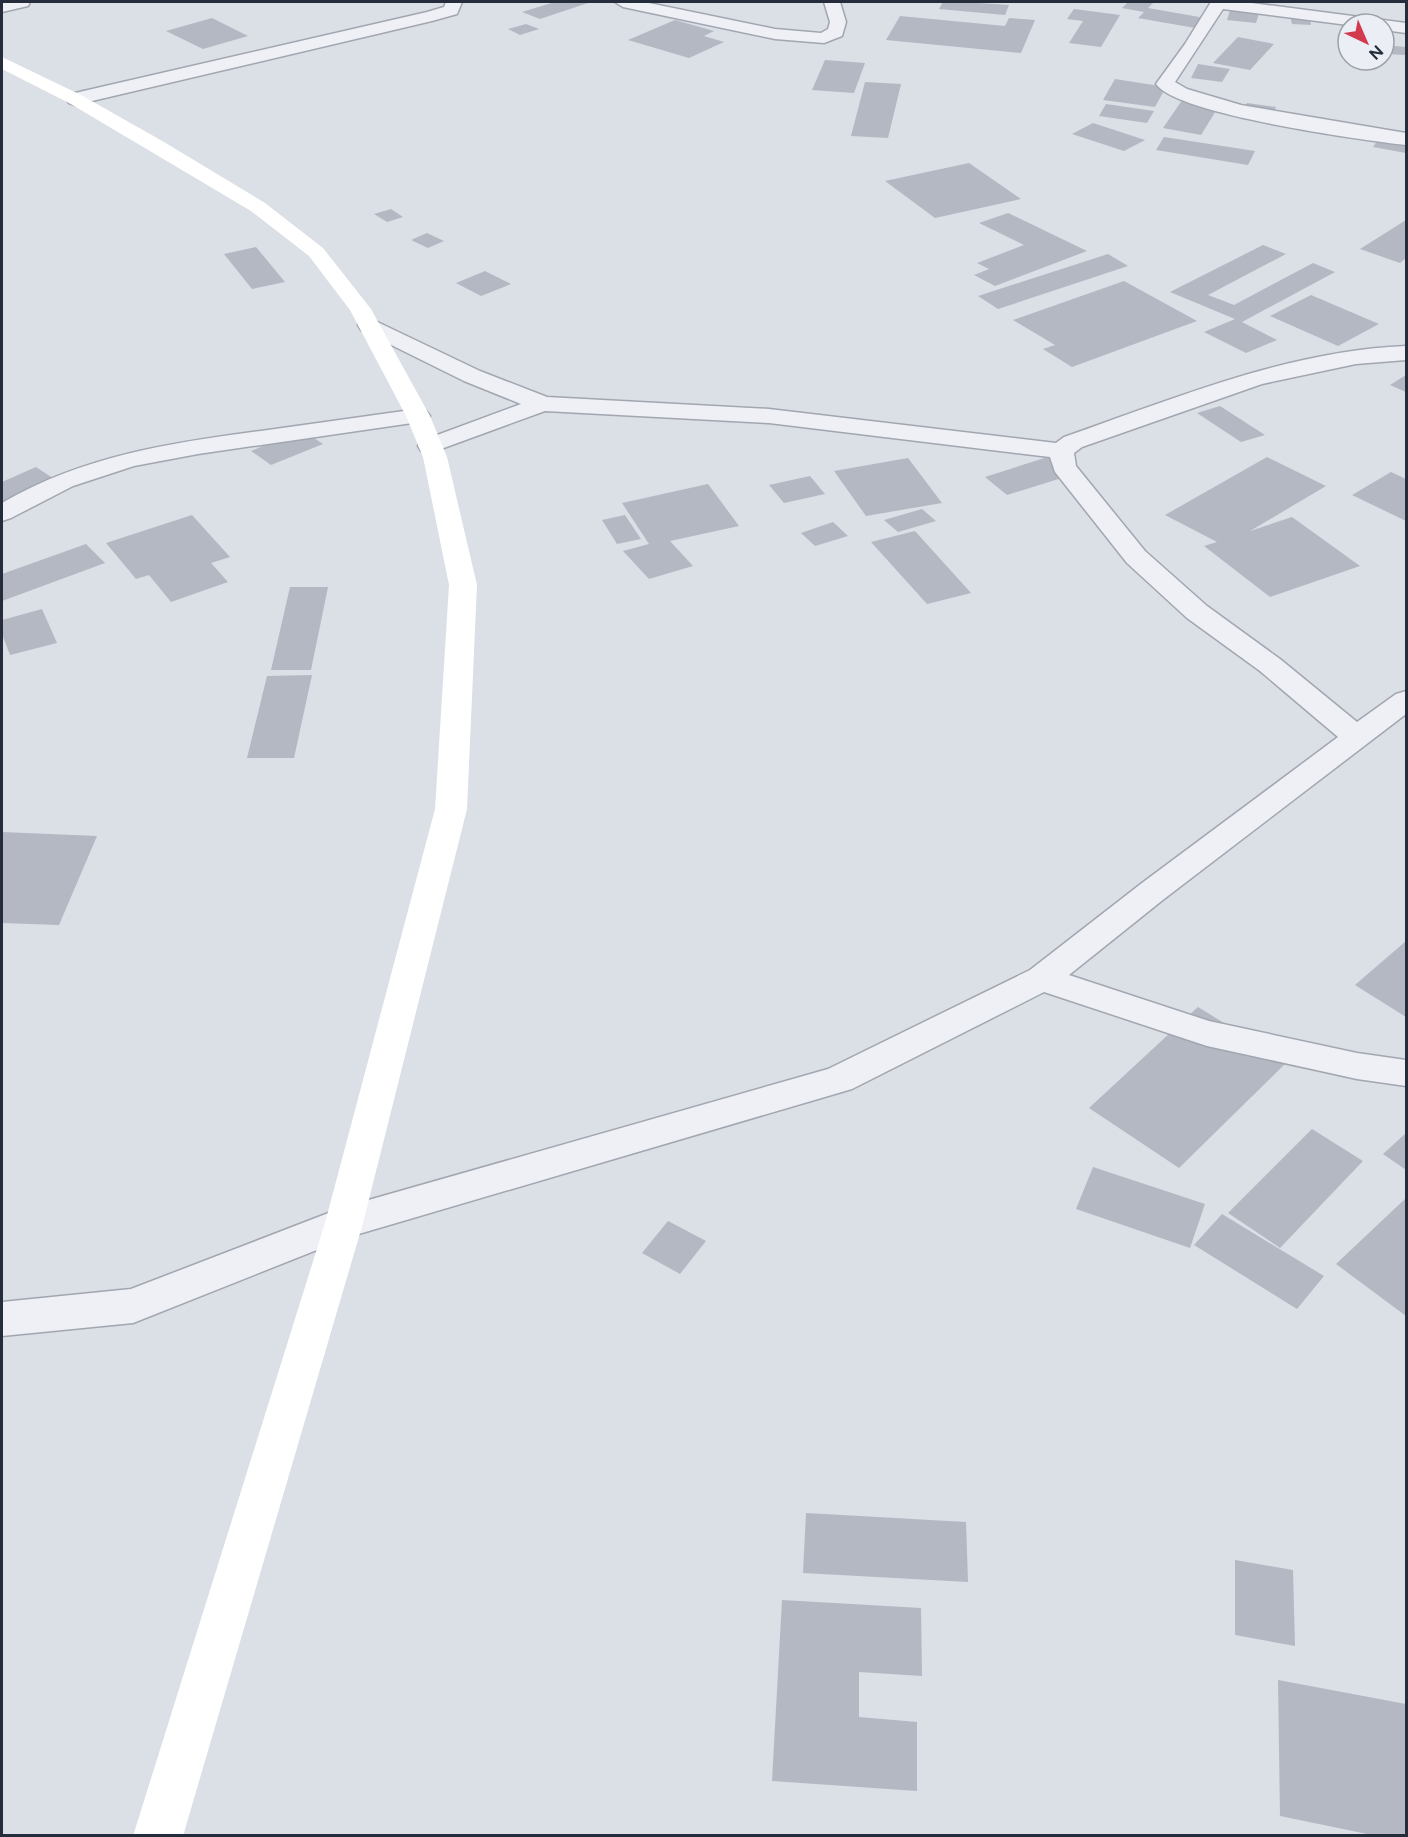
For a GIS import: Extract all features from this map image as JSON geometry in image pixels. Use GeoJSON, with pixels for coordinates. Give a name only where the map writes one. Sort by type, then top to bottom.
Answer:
{"type":"FeatureCollection","features":[{"type":"Feature","properties":{"kind":"main road"},"geometry":{"type":"LineString","coordinates":[[2,62],[75,99],[258,207],[316,252],[360,309],[418,416],[435,457],[463,585],[451,809],[344,1223],[158,1836]]}},
{"type":"Feature","properties":{"kind":"street"},"geometry":{"type":"LineString","coordinates":[[2,7],[22,2]]}},
{"type":"Feature","properties":{"kind":"street"},"geometry":{"type":"LineString","coordinates":[[75,99],[432,16],[451,10],[454,2]]}},
{"type":"Feature","properties":{"kind":"street"},"geometry":{"type":"LineString","coordinates":[[623,2],[775,34],[824,38],[836,32],[838,22],[832,2]]}},
{"type":"Feature","properties":{"kind":"street"},"geometry":{"type":"LineString","coordinates":[[1336,19],[1218,2],[1193,45],[1165,84],[1170,90],[1188,98],[1225,107],[1407,139]]}},
{"type":"Feature","properties":{"kind":"street"},"geometry":{"type":"LineString","coordinates":[[369,325],[472,376],[543,404],[769,416],[1061,451],[1073,442],[1256,378],[1356,357],[1407,353]]}},
{"type":"Feature","properties":{"kind":"street"},"geometry":{"type":"LineString","coordinates":[[430,446],[543,404]]}},
{"type":"Feature","properties":{"kind":"street"},"geometry":{"type":"LineString","coordinates":[[2,513],[27,496],[106,465],[170,449],[418,416]]}},
{"type":"Feature","properties":{"kind":"street"},"geometry":{"type":"LineString","coordinates":[[1061,451],[1065,467],[1097,511],[1136,557],[1197,612],[1270,665],[1357,737]]}},
{"type":"Feature","properties":{"kind":"street"},"geometry":{"type":"LineString","coordinates":[[2,1319],[133,1306],[344,1223],[839,1079],[1042,979],[1153,891],[1407,700]]}},
{"type":"Feature","properties":{"kind":"street"},"geometry":{"type":"LineString","coordinates":[[1042,979],[1207,1033],[1357,1066],[1407,1073]]}},
{"type":"Feature","properties":{"kind":"building"},"geometry":{"type":"Polygon","coordinates":[[[555,2],[591,2],[540,19],[522,12],[555,2]]]}},
{"type":"Feature","properties":{"kind":"building"},"geometry":{"type":"Polygon","coordinates":[[[943,2],[1009,5],[1005,15],[939,9],[943,2]]]}},
{"type":"Feature","properties":{"kind":"building"},"geometry":{"type":"Polygon","coordinates":[[[1128,2],[1154,2],[1148,8],[1205,18],[1195,28],[1138,18],[1144,12],[1122,8],[1128,2]]]}},
{"type":"Feature","properties":{"kind":"building"},"geometry":{"type":"Polygon","coordinates":[[[1231,7],[1260,10],[1256,23],[1227,20],[1231,7]]]}},
{"type":"Feature","properties":{"kind":"building"},"geometry":{"type":"Polygon","coordinates":[[[1074,9],[1120,15],[1101,47],[1069,43],[1083,21],[1067,19],[1074,9]]]}},
{"type":"Feature","properties":{"kind":"building"},"geometry":{"type":"Polygon","coordinates":[[[1289,12],[1309,13],[1311,25],[1292,24],[1289,12]]]}},
{"type":"Feature","properties":{"kind":"building"},"geometry":{"type":"Polygon","coordinates":[[[900,16],[1005,26],[1009,18],[1035,20],[1021,53],[886,40],[900,16]]]}},
{"type":"Feature","properties":{"kind":"building"},"geometry":{"type":"Polygon","coordinates":[[[212,18],[248,36],[203,49],[166,31],[212,18]]]}},
{"type":"Feature","properties":{"kind":"building"},"geometry":{"type":"Polygon","coordinates":[[[675,20],[714,31],[704,36],[724,42],[689,58],[628,40],[675,20]]]}},
{"type":"Feature","properties":{"kind":"building"},"geometry":{"type":"Polygon","coordinates":[[[526,24],[539,29],[520,35],[508,29],[526,24]]]}},
{"type":"Feature","properties":{"kind":"building"},"geometry":{"type":"Polygon","coordinates":[[[1238,37],[1274,44],[1250,70],[1213,63],[1238,37]]]}},
{"type":"Feature","properties":{"kind":"building"},"geometry":{"type":"Polygon","coordinates":[[[1396,46],[1406,47],[1406,55],[1396,55],[1396,46]]]}},
{"type":"Feature","properties":{"kind":"building"},"geometry":{"type":"Polygon","coordinates":[[[825,60],[865,63],[854,93],[812,90],[825,60]]]}},
{"type":"Feature","properties":{"kind":"building"},"geometry":{"type":"Polygon","coordinates":[[[1198,64],[1230,69],[1222,82],[1191,78],[1198,64]]]}},
{"type":"Feature","properties":{"kind":"building"},"geometry":{"type":"Polygon","coordinates":[[[1115,79],[1166,87],[1155,107],[1103,100],[1115,79]]]}},
{"type":"Feature","properties":{"kind":"building"},"geometry":{"type":"Polygon","coordinates":[[[865,82],[901,84],[888,138],[851,136],[865,82]]]}},
{"type":"Feature","properties":{"kind":"building"},"geometry":{"type":"Polygon","coordinates":[[[1185,96],[1222,101],[1201,135],[1163,128],[1185,96]]]}},
{"type":"Feature","properties":{"kind":"building"},"geometry":{"type":"Polygon","coordinates":[[[1247,103],[1276,107],[1269,123],[1240,119],[1247,103]]]}},
{"type":"Feature","properties":{"kind":"building"},"geometry":{"type":"Polygon","coordinates":[[[1106,104],[1154,111],[1147,123],[1099,116],[1106,104]]]}},
{"type":"Feature","properties":{"kind":"building"},"geometry":{"type":"Polygon","coordinates":[[[1093,123],[1145,140],[1124,151],[1072,134],[1093,123]]]}},
{"type":"Feature","properties":{"kind":"building"},"geometry":{"type":"Polygon","coordinates":[[[1382,134],[1406,138],[1406,153],[1373,147],[1382,134]]]}},
{"type":"Feature","properties":{"kind":"building"},"geometry":{"type":"Polygon","coordinates":[[[1164,137],[1255,151],[1248,165],[1156,150],[1164,137]]]}},
{"type":"Feature","properties":{"kind":"building"},"geometry":{"type":"Polygon","coordinates":[[[969,163],[1021,199],[935,218],[885,181],[969,163]]]}},
{"type":"Feature","properties":{"kind":"building"},"geometry":{"type":"Polygon","coordinates":[[[391,209],[403,217],[387,222],[374,214],[391,209]]]}},
{"type":"Feature","properties":{"kind":"building"},"geometry":{"type":"Polygon","coordinates":[[[1008,213],[1087,251],[995,286],[974,275],[989,269],[977,263],[1024,245],[979,223],[1008,213]]]}},
{"type":"Feature","properties":{"kind":"building"},"geometry":{"type":"Polygon","coordinates":[[[1406,220],[1406,258],[1400,263],[1360,249],[1406,220]]]}},
{"type":"Feature","properties":{"kind":"building"},"geometry":{"type":"Polygon","coordinates":[[[427,233],[444,241],[428,248],[411,240],[427,233]]]}},
{"type":"Feature","properties":{"kind":"building"},"geometry":{"type":"Polygon","coordinates":[[[1263,245],[1286,254],[1208,295],[1234,305],[1313,263],[1335,272],[1242,322],[1277,340],[1246,353],[1204,332],[1235,319],[1170,292],[1263,245]]]}},
{"type":"Feature","properties":{"kind":"building"},"geometry":{"type":"Polygon","coordinates":[[[256,247],[285,282],[252,289],[224,254],[256,247]]]}},
{"type":"Feature","properties":{"kind":"building"},"geometry":{"type":"Polygon","coordinates":[[[1108,254],[1128,266],[998,309],[978,296],[1108,254]]]}},
{"type":"Feature","properties":{"kind":"building"},"geometry":{"type":"Polygon","coordinates":[[[485,271],[511,284],[481,296],[456,283],[485,271]]]}},
{"type":"Feature","properties":{"kind":"building"},"geometry":{"type":"Polygon","coordinates":[[[1124,281],[1197,321],[1072,367],[1043,349],[1055,345],[1013,320],[1124,281]]]}},
{"type":"Feature","properties":{"kind":"building"},"geometry":{"type":"Polygon","coordinates":[[[1311,295],[1379,324],[1338,346],[1270,316],[1311,295]]]}},
{"type":"Feature","properties":{"kind":"building"},"geometry":{"type":"Polygon","coordinates":[[[1406,375],[1406,392],[1390,385],[1406,375]]]}},
{"type":"Feature","properties":{"kind":"building"},"geometry":{"type":"Polygon","coordinates":[[[1220,406],[1265,435],[1241,442],[1197,413],[1220,406]]]}},
{"type":"Feature","properties":{"kind":"building"},"geometry":{"type":"Polygon","coordinates":[[[302,430],[323,444],[271,465],[251,451],[302,430]]]}},
{"type":"Feature","properties":{"kind":"building"},"geometry":{"type":"Polygon","coordinates":[[[1057,454],[1081,472],[1007,495],[985,477],[1057,454]]]}},
{"type":"Feature","properties":{"kind":"building"},"geometry":{"type":"Polygon","coordinates":[[[1267,457],[1326,486],[1250,531],[1292,517],[1360,566],[1270,597],[1204,546],[1217,542],[1165,515],[1267,457]]]}},
{"type":"Feature","properties":{"kind":"building"},"geometry":{"type":"Polygon","coordinates":[[[908,458],[942,503],[866,516],[834,471],[908,458]]]}},
{"type":"Feature","properties":{"kind":"building"},"geometry":{"type":"Polygon","coordinates":[[[36,467],[62,484],[2,511],[2,482],[36,467]]]}},
{"type":"Feature","properties":{"kind":"building"},"geometry":{"type":"Polygon","coordinates":[[[1391,472],[1406,479],[1406,521],[1352,495],[1391,472]]]}},
{"type":"Feature","properties":{"kind":"building"},"geometry":{"type":"Polygon","coordinates":[[[810,476],[825,494],[784,503],[769,485],[810,476]]]}},
{"type":"Feature","properties":{"kind":"building"},"geometry":{"type":"Polygon","coordinates":[[[708,484],[739,526],[670,541],[693,566],[649,579],[623,551],[649,544],[622,503],[708,484]]]}},
{"type":"Feature","properties":{"kind":"building"},"geometry":{"type":"Polygon","coordinates":[[[922,509],[936,521],[898,532],[884,520],[922,509]]]}},
{"type":"Feature","properties":{"kind":"building"},"geometry":{"type":"Polygon","coordinates":[[[192,515],[230,557],[211,563],[228,582],[171,602],[149,575],[136,579],[106,543],[192,515]]]}},
{"type":"Feature","properties":{"kind":"building"},"geometry":{"type":"Polygon","coordinates":[[[625,515],[641,539],[617,544],[602,520],[625,515]]]}},
{"type":"Feature","properties":{"kind":"building"},"geometry":{"type":"Polygon","coordinates":[[[833,522],[848,536],[815,546],[801,533],[833,522]]]}},
{"type":"Feature","properties":{"kind":"building"},"geometry":{"type":"Polygon","coordinates":[[[915,531],[971,593],[927,604],[871,542],[915,531]]]}},
{"type":"Feature","properties":{"kind":"building"},"geometry":{"type":"Polygon","coordinates":[[[86,544],[105,563],[2,601],[2,574],[86,544]]]}},
{"type":"Feature","properties":{"kind":"building"},"geometry":{"type":"Polygon","coordinates":[[[290,587],[328,587],[311,670],[271,670],[290,587]]]}},
{"type":"Feature","properties":{"kind":"building"},"geometry":{"type":"Polygon","coordinates":[[[42,609],[57,643],[10,655],[2,634],[2,620],[42,609]]]}},
{"type":"Feature","properties":{"kind":"building"},"geometry":{"type":"Polygon","coordinates":[[[312,675],[294,758],[247,758],[267,676],[312,675]]]}},
{"type":"Feature","properties":{"kind":"building"},"geometry":{"type":"Polygon","coordinates":[[[2,832],[97,836],[59,925],[2,923],[2,832]]]}},
{"type":"Feature","properties":{"kind":"building"},"geometry":{"type":"Polygon","coordinates":[[[1406,941],[1406,1017],[1355,985],[1406,941]]]}},
{"type":"Feature","properties":{"kind":"building"},"geometry":{"type":"Polygon","coordinates":[[[1198,1007],[1287,1062],[1179,1168],[1089,1108],[1198,1007]]]}},
{"type":"Feature","properties":{"kind":"building"},"geometry":{"type":"Polygon","coordinates":[[[1312,1129],[1363,1161],[1280,1248],[1228,1213],[1312,1129]]]}},
{"type":"Feature","properties":{"kind":"building"},"geometry":{"type":"Polygon","coordinates":[[[1406,1133],[1406,1170],[1383,1154],[1406,1133]]]}},
{"type":"Feature","properties":{"kind":"building"},"geometry":{"type":"Polygon","coordinates":[[[1093,1167],[1205,1204],[1190,1248],[1076,1209],[1093,1167]]]}},
{"type":"Feature","properties":{"kind":"building"},"geometry":{"type":"Polygon","coordinates":[[[1406,1198],[1406,1316],[1336,1264],[1406,1198]]]}},
{"type":"Feature","properties":{"kind":"building"},"geometry":{"type":"Polygon","coordinates":[[[1222,1214],[1324,1276],[1297,1309],[1194,1245],[1222,1214]]]}},
{"type":"Feature","properties":{"kind":"building"},"geometry":{"type":"Polygon","coordinates":[[[668,1221],[706,1241],[680,1274],[642,1253],[668,1221]]]}},
{"type":"Feature","properties":{"kind":"building"},"geometry":{"type":"Polygon","coordinates":[[[806,1513],[966,1522],[968,1582],[803,1573],[806,1513]]]}},
{"type":"Feature","properties":{"kind":"building"},"geometry":{"type":"Polygon","coordinates":[[[1235,1560],[1293,1570],[1295,1646],[1235,1635],[1235,1560]]]}},
{"type":"Feature","properties":{"kind":"building"},"geometry":{"type":"Polygon","coordinates":[[[782,1600],[921,1608],[922,1676],[859,1672],[859,1717],[917,1722],[917,1791],[772,1781],[782,1600]]]}},
{"type":"Feature","properties":{"kind":"building"},"geometry":{"type":"Polygon","coordinates":[[[1278,1680],[1406,1704],[1406,1836],[1377,1836],[1280,1816],[1278,1680]]]}}]}
